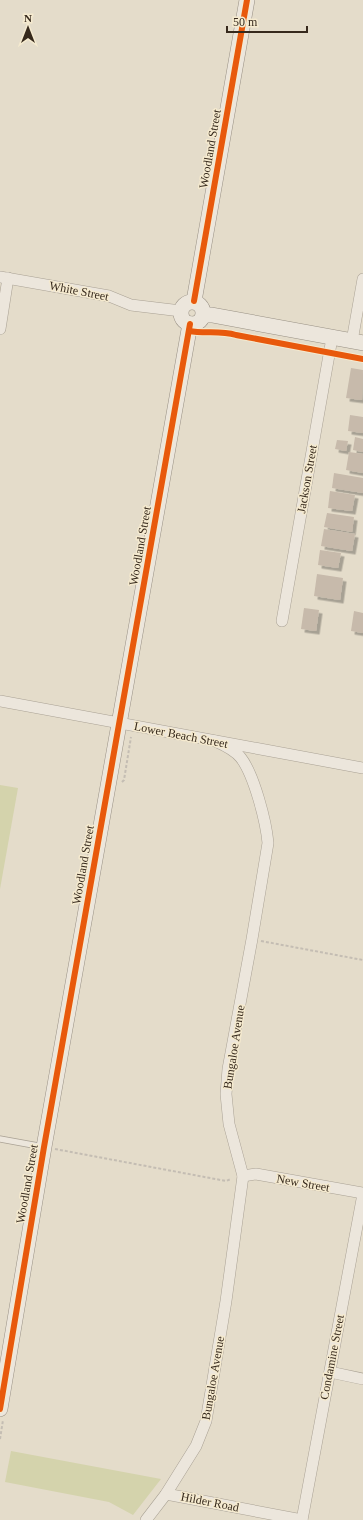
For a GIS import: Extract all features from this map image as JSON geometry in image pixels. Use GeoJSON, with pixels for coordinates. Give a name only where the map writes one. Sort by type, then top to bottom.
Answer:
{"type":"FeatureCollection","features":[{"type":"Feature","properties":{"kind":"street","name":"Woodland Street"},"geometry":{"type":"LineString","coordinates":[[194,301],[247,0]]}},
{"type":"Feature","properties":{"kind":"street"},"geometry":{"type":"LineString","coordinates":[[0,329],[4,278]]}},
{"type":"Feature","properties":{"kind":"street","name":"White Street"},"geometry":{"type":"LineString","coordinates":[[4,278],[109,296],[137,306],[181,311]]}},
{"type":"Feature","properties":{"kind":"street"},"geometry":{"type":"LineString","coordinates":[[204,315],[202,306],[194,301],[184,304],[181,311],[182,318],[190,324],[197,323],[204,315],[212,315],[358,342],[363,279]]}},
{"type":"Feature","properties":{"kind":"street","name":"Woodland Street"},"geometry":{"type":"LineString","coordinates":[[0,1409],[44,1147],[190,324]]}},
{"type":"Feature","properties":{"kind":"street","name":"Jackson Street"},"geometry":{"type":"LineString","coordinates":[[282,621],[332,338]]}},
{"type":"Feature","properties":{"kind":"street","name":"Lower Beach Street"},"geometry":{"type":"LineString","coordinates":[[0,701],[363,768]]}},
{"type":"Feature","properties":{"kind":"street","name":"Bungaloe Avenue"},"geometry":{"type":"LineString","coordinates":[[146,1520],[166,1494],[196,1446],[206,1421],[226,1301],[243,1176],[229,1124],[226,1082],[268,843],[266,827],[245,764],[234,752],[215,741]]}},
{"type":"Feature","properties":{"kind":"street","name":"New Street"},"geometry":{"type":"LineString","coordinates":[[243,1176],[256,1174],[363,1194]]}},
{"type":"Feature","properties":{"kind":"street","name":"Condamine Street"},"geometry":{"type":"LineString","coordinates":[[302,1520],[363,1194]]}},
{"type":"Feature","properties":{"kind":"street"},"geometry":{"type":"LineString","coordinates":[[330,1372],[363,1379]]}},
{"type":"Feature","properties":{"kind":"street","name":"Hilder Road"},"geometry":{"type":"LineString","coordinates":[[166,1494],[302,1520]]}},
{"type":"Feature","properties":{"kind":"lane"},"geometry":{"type":"LineString","coordinates":[[0,1139],[44,1147]]}},
{"type":"Feature","properties":{"kind":"path"},"geometry":{"type":"LineString","coordinates":[[252,939],[363,960]]}},
{"type":"Feature","properties":{"kind":"path"},"geometry":{"type":"LineString","coordinates":[[44,1147],[226,1181],[243,1176]]}},
{"type":"Feature","properties":{"kind":"green space"},"geometry":{"type":"Polygon","coordinates":[[[0,785],[18,788],[0,889],[0,785]]]}},
{"type":"Feature","properties":{"kind":"green space"},"geometry":{"type":"Polygon","coordinates":[[[11,1451],[161,1479],[133,1515],[109,1502],[5,1482],[11,1451]]]}},
{"type":"Feature","properties":{"kind":"building"},"geometry":{"type":"Polygon","coordinates":[[[351,368],[363,370],[362,400],[346,398],[351,368]]]}},
{"type":"Feature","properties":{"kind":"building"},"geometry":{"type":"Polygon","coordinates":[[[350,415],[363,417],[363,433],[348,431],[350,415]]]}},
{"type":"Feature","properties":{"kind":"building"},"geometry":{"type":"Polygon","coordinates":[[[355,437],[363,439],[363,452],[353,450],[355,437]]]}},
{"type":"Feature","properties":{"kind":"building"},"geometry":{"type":"Polygon","coordinates":[[[337,440],[348,441],[346,451],[335,449],[337,440]]]}},
{"type":"Feature","properties":{"kind":"building"},"geometry":{"type":"Polygon","coordinates":[[[349,452],[363,454],[363,473],[346,470],[349,452]]]}},
{"type":"Feature","properties":{"kind":"building"},"geometry":{"type":"Polygon","coordinates":[[[334,473],[363,478],[363,493],[332,488],[334,473]]]}},
{"type":"Feature","properties":{"kind":"building"},"geometry":{"type":"Polygon","coordinates":[[[330,491],[355,495],[352,511],[328,508],[330,491]]]}},
{"type":"Feature","properties":{"kind":"building"},"geometry":{"type":"Polygon","coordinates":[[[327,513],[354,517],[352,532],[324,527],[327,513]]]}},
{"type":"Feature","properties":{"kind":"building"},"geometry":{"type":"Polygon","coordinates":[[[324,529],[355,534],[352,551],[321,546],[324,529]]]}},
{"type":"Feature","properties":{"kind":"building"},"geometry":{"type":"Polygon","coordinates":[[[320,550],[341,553],[338,568],[318,565],[320,550]]]}},
{"type":"Feature","properties":{"kind":"building"},"geometry":{"type":"Polygon","coordinates":[[[317,574],[343,578],[340,600],[314,596],[317,574]]]}},
{"type":"Feature","properties":{"kind":"building"},"geometry":{"type":"Polygon","coordinates":[[[304,608],[319,610],[316,631],[301,629],[304,608]]]}},
{"type":"Feature","properties":{"kind":"building"},"geometry":{"type":"Polygon","coordinates":[[[354,611],[363,613],[363,633],[351,631],[354,611]]]}},
{"type":"Feature","properties":{"kind":"cycle path"},"geometry":{"type":"LineString","coordinates":[[194,301],[247,0]]}},
{"type":"Feature","properties":{"kind":"cycle path"},"geometry":{"type":"LineString","coordinates":[[0,1409],[44,1147],[190,324]]}},
{"type":"Feature","properties":{"kind":"cycle path"},"geometry":{"type":"LineString","coordinates":[[189,331],[218,332],[363,359]]}}]}
